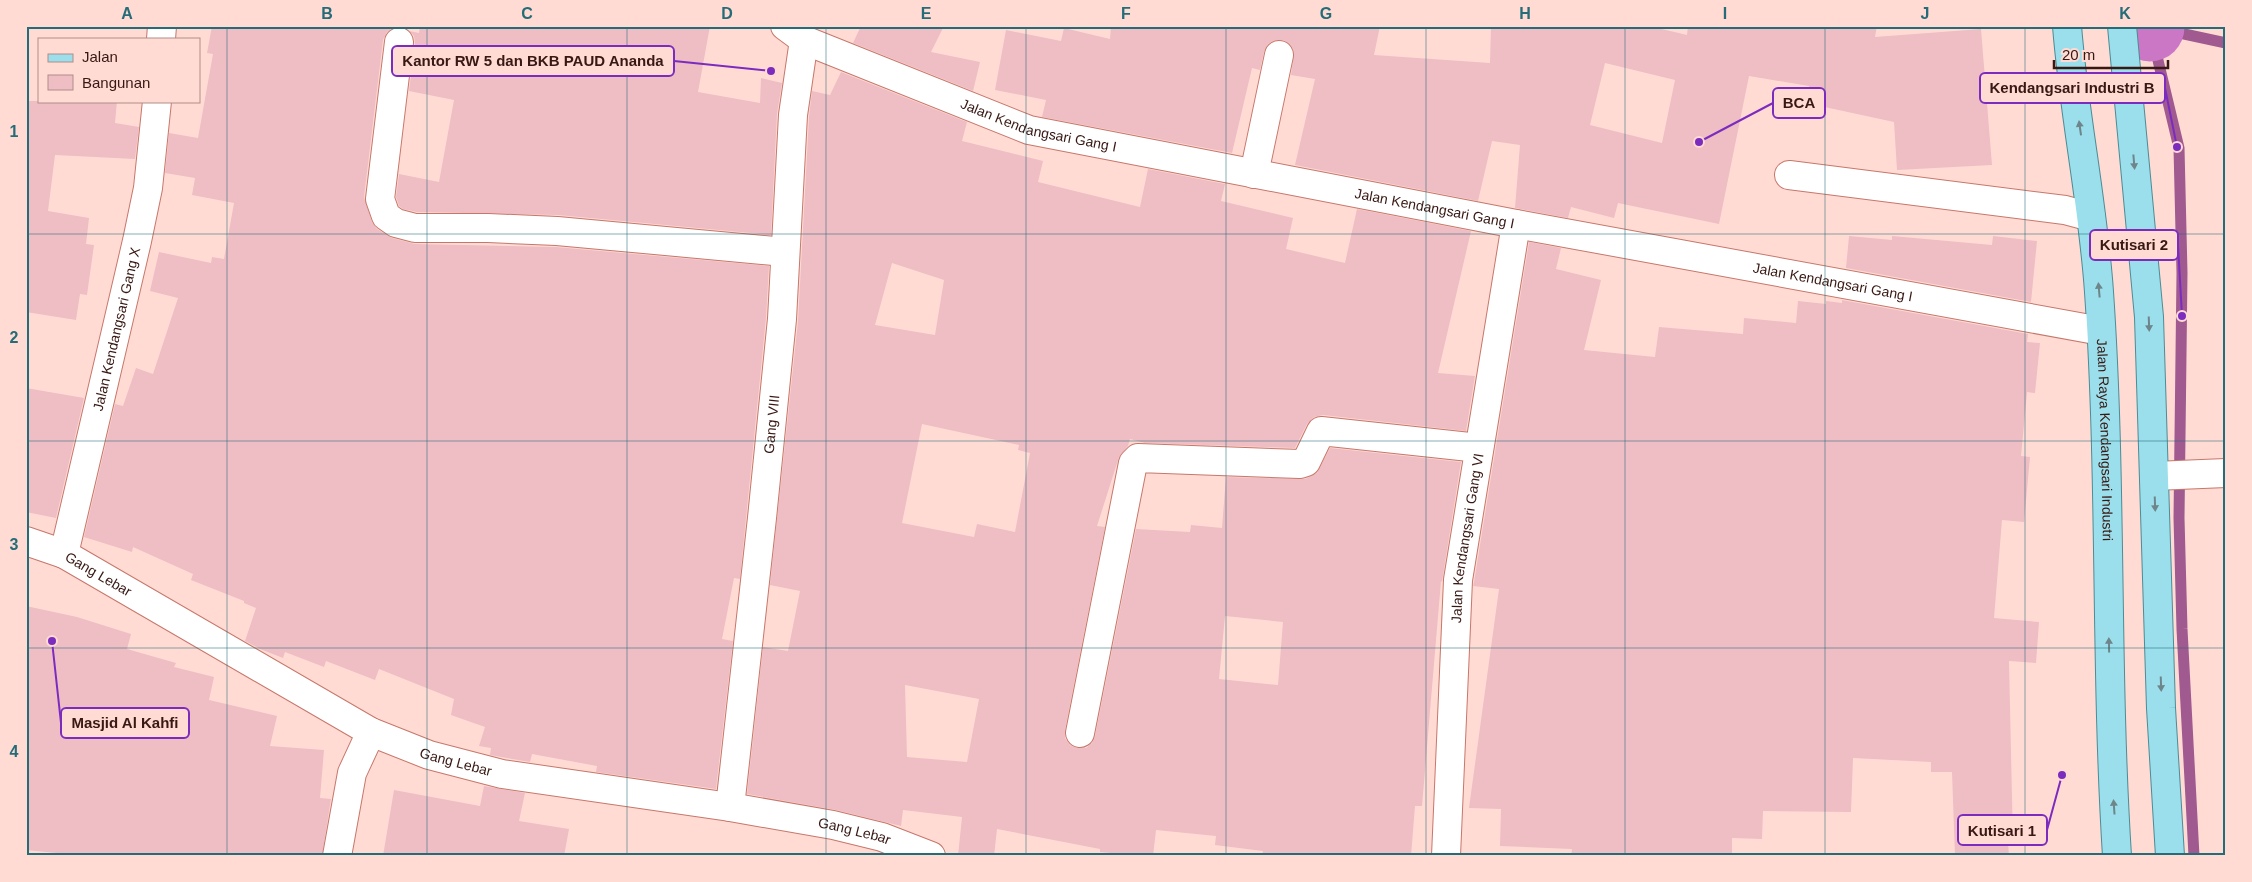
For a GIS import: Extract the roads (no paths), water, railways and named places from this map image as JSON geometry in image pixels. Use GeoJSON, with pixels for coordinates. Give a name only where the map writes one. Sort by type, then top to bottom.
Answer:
{"type":"FeatureCollection","features":[{"type":"Feature","properties":{"kind":"main road","name":"Jalan Raya Kendangsari Industri"},"geometry":{"type":"LineString","coordinates":[[2067,26],[2091,217],[2101,331],[2112,780],[2117,856]]}},
{"type":"Feature","properties":{"kind":"main road"},"geometry":{"type":"LineString","coordinates":[[2122,26],[2149,317],[2172,475],[2161,708],[2170,856]]}},
{"type":"Feature","properties":{"kind":"street","name":"Jalan Kendangsari Gang I"},"geometry":{"type":"LineString","coordinates":[[794,33],[1029,130],[1516,224],[2101,331]]}},
{"type":"Feature","properties":{"kind":"street","name":"Gang VIII"},"geometry":{"type":"LineString","coordinates":[[730,807],[782,319],[793,115],[794,33]]}},
{"type":"Feature","properties":{"kind":"street"},"geometry":{"type":"LineString","coordinates":[[399,42],[380,199],[386,216],[396,223],[415,228],[488,228],[557,232],[785,252]]}},
{"type":"Feature","properties":{"kind":"street"},"geometry":{"type":"LineString","coordinates":[[1254,174],[1279,55]]}},
{"type":"Feature","properties":{"kind":"street","name":"Jalan Kendangsari Gang X"},"geometry":{"type":"LineString","coordinates":[[64,554],[137,241],[148,188],[158,102]]}},
{"type":"Feature","properties":{"kind":"street"},"geometry":{"type":"LineString","coordinates":[[1789,175],[2065,210],[2091,217]]}},
{"type":"Feature","properties":{"kind":"street","name":"Jalan Kendangsari Gang VI"},"geometry":{"type":"LineString","coordinates":[[1446,856],[1458,580],[1516,224]]}},
{"type":"Feature","properties":{"kind":"street"},"geometry":{"type":"LineString","coordinates":[[1080,733],[1133,463],[1138,458],[1300,464],[1306,462],[1321,431],[1479,448]]}},
{"type":"Feature","properties":{"kind":"street"},"geometry":{"type":"LineString","coordinates":[[2172,475],[2226,473]]}},
{"type":"Feature","properties":{"kind":"street","name":"Gang Lebar"},"geometry":{"type":"LineString","coordinates":[[26,541],[64,554],[371,732],[428,755],[502,774],[730,807],[849,829],[882,838],[931,856]]}},
{"type":"Feature","properties":{"kind":"street"},"geometry":{"type":"LineString","coordinates":[[338,856],[352,774],[371,732]]}},
{"type":"Feature","properties":{"kind":"waterway"},"geometry":{"type":"LineString","coordinates":[[2147,26],[2226,43]]}},
{"type":"Feature","properties":{"kind":"waterway"},"geometry":{"type":"LineString","coordinates":[[2150,27],[2179,148],[2182,273],[2179,518],[2182,629],[2194,856]]}},
{"type":"Feature","properties":{"kind":"place","name":"Kantor RW 5 dan BKB PAUD Ananda"},"geometry":{"type":"Point","coordinates":[771,71]}},
{"type":"Feature","properties":{"kind":"place","name":"BCA"},"geometry":{"type":"Point","coordinates":[1699,142]}},
{"type":"Feature","properties":{"kind":"place","name":"Kendangsari Industri B"},"geometry":{"type":"Point","coordinates":[2177,147]}},
{"type":"Feature","properties":{"kind":"place","name":"Kutisari 2"},"geometry":{"type":"Point","coordinates":[2182,316]}},
{"type":"Feature","properties":{"kind":"place","name":"Masjid Al Kahfi"},"geometry":{"type":"Point","coordinates":[52,641]}},
{"type":"Feature","properties":{"kind":"place","name":"Kutisari 1"},"geometry":{"type":"Point","coordinates":[2062,775]}}]}
